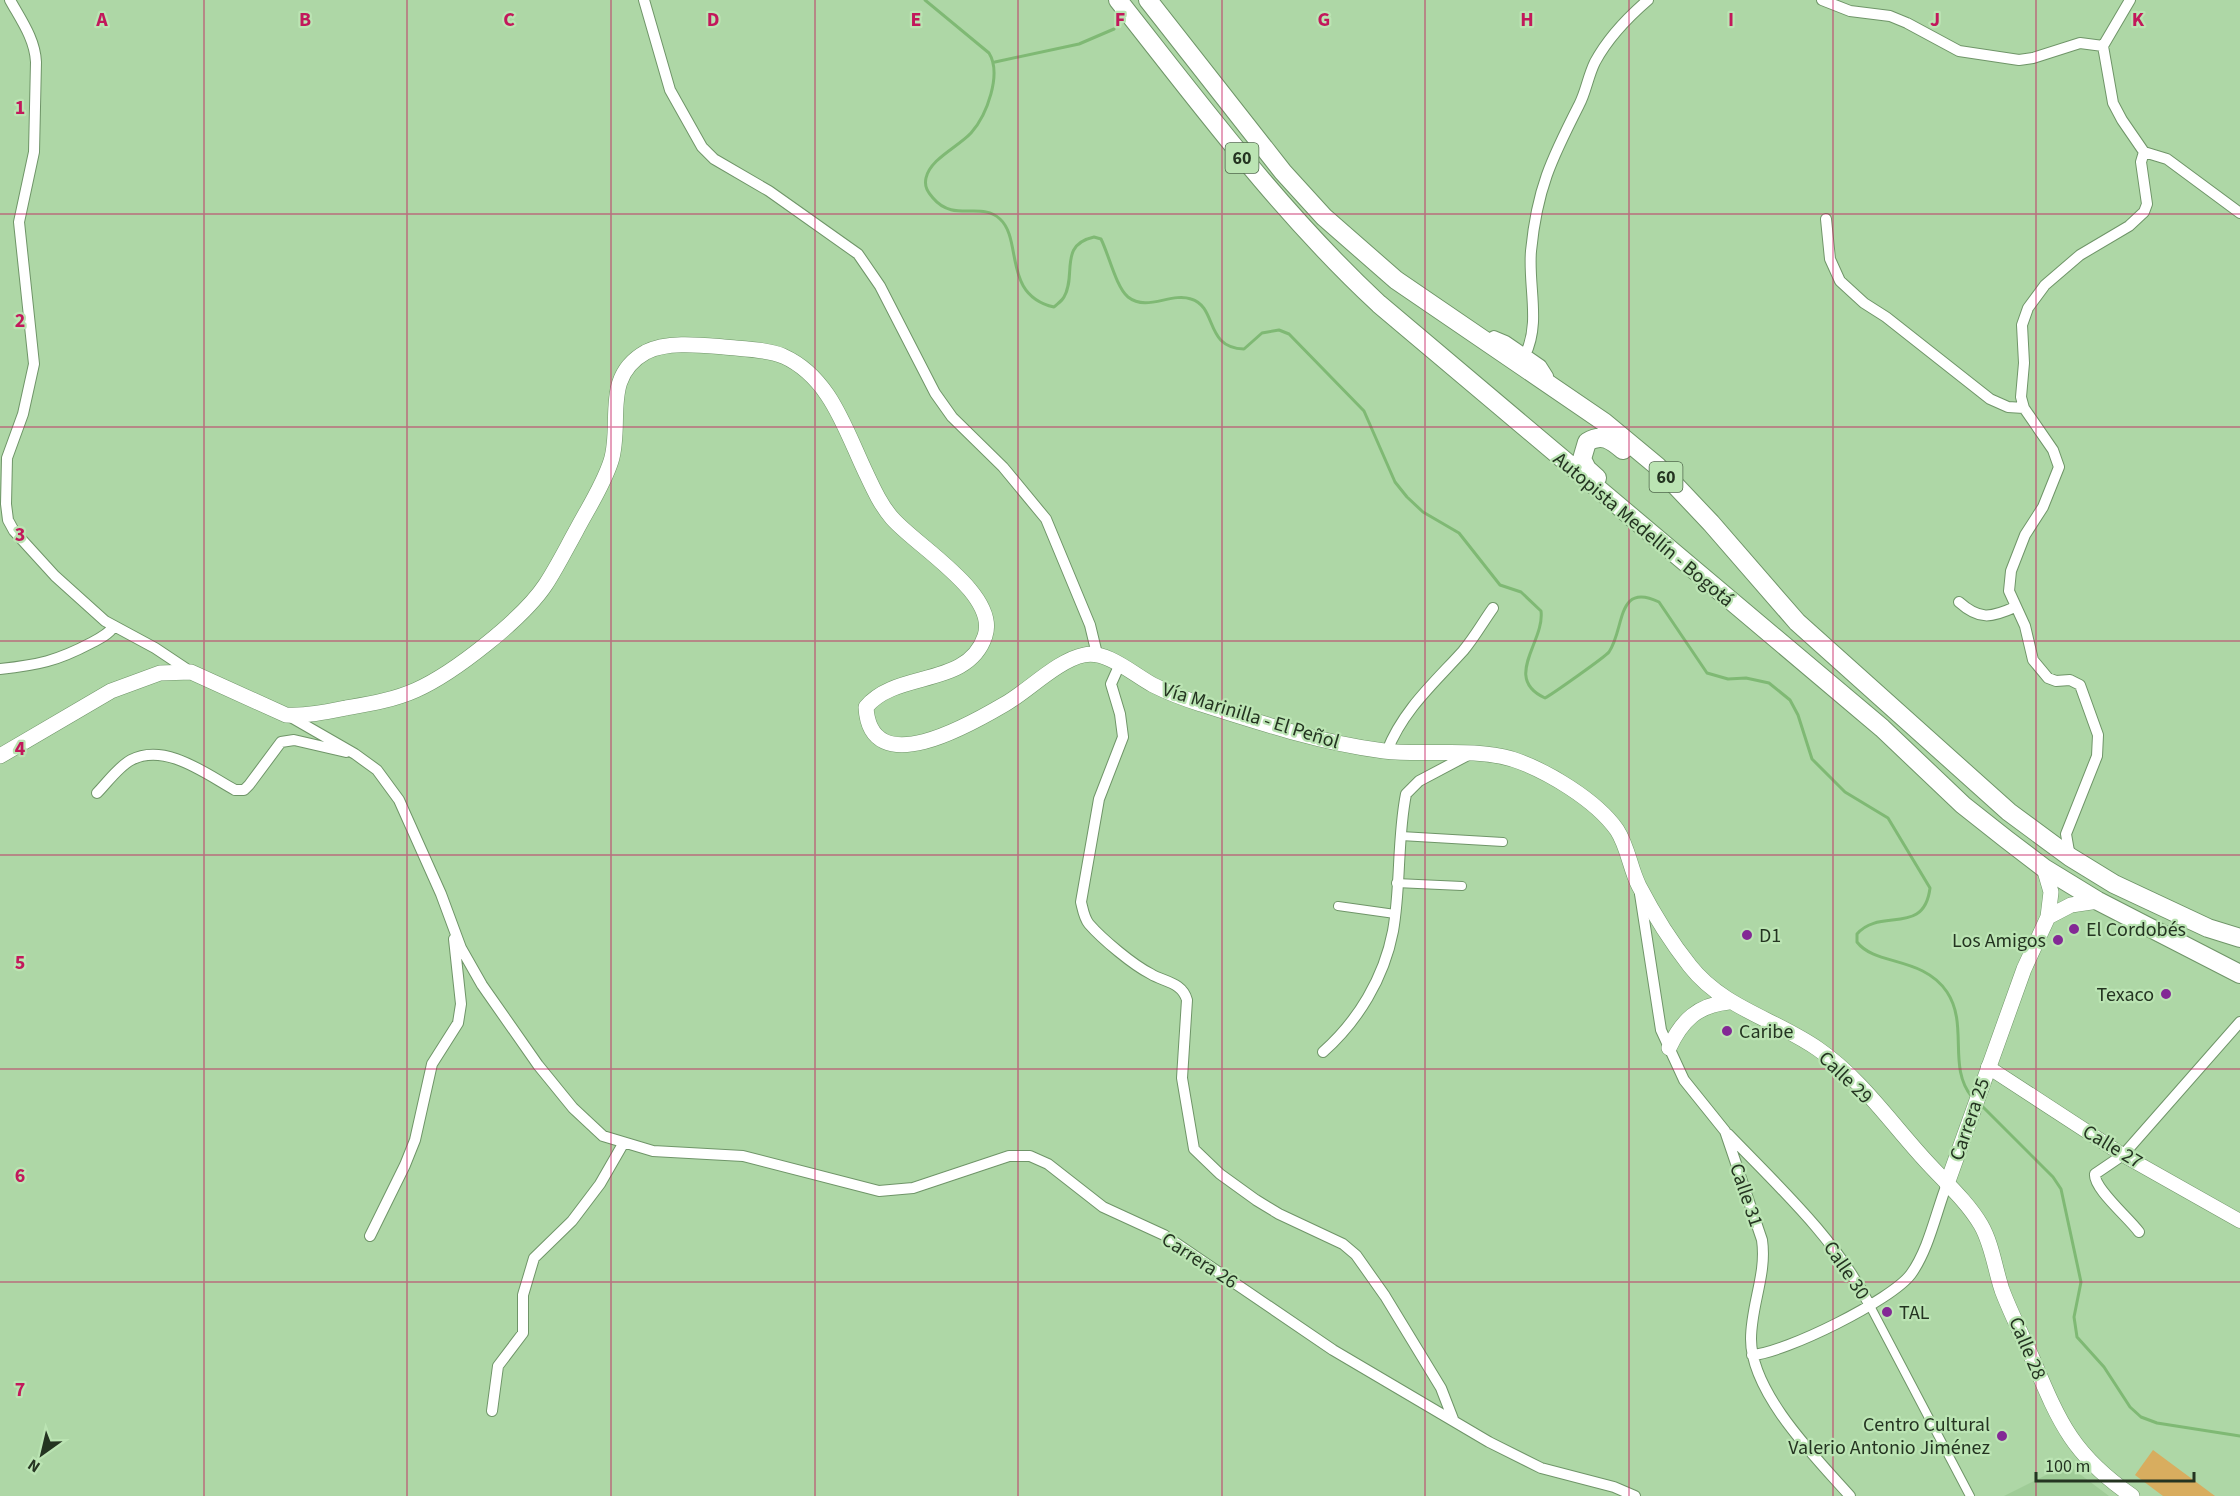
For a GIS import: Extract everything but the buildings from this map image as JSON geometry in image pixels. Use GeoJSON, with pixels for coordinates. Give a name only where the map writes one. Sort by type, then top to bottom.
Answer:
{"type":"FeatureCollection","features":[{"type":"Feature","properties":{"kind":"highway","name":"Autopista Medellín - Bogotá"},"geometry":{"type":"LineString","coordinates":[[1118,0],[1264,186],[1346,273],[1652,536],[1882,728],[1963,805],[2044,868],[2098,902],[2240,974]]}},
{"type":"Feature","properties":{"kind":"highway","name":"Autopista Medellín - Bogotá"},"geometry":{"type":"LineString","coordinates":[[1148,0],[1283,172],[1324,217],[1396,280],[1549,385],[1657,466],[1710,523],[1766,589],[1830,654],[2009,812],[2070,857],[2114,884],[2162,907],[2240,938]]}},
{"type":"Feature","properties":{"kind":"highway"},"geometry":{"type":"LineString","coordinates":[[1652,536],[1643,517],[1584,464],[1583,449],[1593,439],[1601,437],[1615,443],[1650,473],[1690,516],[1710,523]]}},
{"type":"Feature","properties":{"kind":"main road"},"geometry":{"type":"LineString","coordinates":[[0,756],[128,683],[160,673],[191,672],[286,715],[302,716],[370,704],[415,691],[454,668],[516,617],[545,585],[606,476],[614,448],[614,401],[620,381],[632,363],[644,354],[663,347],[712,346],[750,349],[782,356],[802,368],[818,382],[834,403],[882,507],[909,536],[972,591],[981,607],[987,623],[986,635],[979,648],[966,662],[952,671],[877,694],[869,703],[866,707],[866,718],[870,729],[879,738],[898,746],[919,744],[943,736],[1004,705],[1065,663],[1083,655],[1097,654]]}},
{"type":"Feature","properties":{"kind":"main road","name":"Vía Marinilla - El Peñol"},"geometry":{"type":"LineString","coordinates":[[1097,654],[1186,699],[1320,738],[1387,752],[1471,753],[1505,757],[1521,762],[1593,804],[1616,828],[1638,884]]}},
{"type":"Feature","properties":{"kind":"main road","name":"Carrera 25"},"geometry":{"type":"LineString","coordinates":[[1947,1184],[2024,969],[2048,917],[2051,892],[2044,868]]}},
{"type":"Feature","properties":{"kind":"main road","name":"Calle 29"},"geometry":{"type":"LineString","coordinates":[[1638,884],[1690,966],[1729,1002],[1802,1038],[1837,1063],[1947,1184]]}},
{"type":"Feature","properties":{"kind":"main road"},"geometry":{"type":"LineString","coordinates":[[2048,917],[2071,906],[2098,902]]}},
{"type":"Feature","properties":{"kind":"main road"},"geometry":{"type":"LineString","coordinates":[[1669,1048],[1686,1020],[1699,1010],[1713,1004],[1729,1002]]}},
{"type":"Feature","properties":{"kind":"main road","name":"Calle 28"},"geometry":{"type":"LineString","coordinates":[[1947,1184],[1982,1227],[2003,1291],[2062,1427],[2085,1458],[2132,1496]]}},
{"type":"Feature","properties":{"kind":"street"},"geometry":{"type":"LineString","coordinates":[[10,0],[27,29],[36,51],[36,62],[34,152],[19,222],[34,364],[23,414],[8,458],[7,512],[14,531],[55,576],[114,626],[155,648],[191,672]]}},
{"type":"Feature","properties":{"kind":"street"},"geometry":{"type":"LineString","coordinates":[[644,0],[670,90],[702,147],[714,159],[769,191],[858,254],[880,286],[935,393],[952,417],[1004,467],[1046,519],[1090,625],[1097,654]]}},
{"type":"Feature","properties":{"kind":"street"},"geometry":{"type":"LineString","coordinates":[[1525,355],[1530,345],[1533,319],[1531,254],[1537,204],[1547,169],[1580,104],[1594,64],[1628,18],[1648,0]]}},
{"type":"Feature","properties":{"kind":"street"},"geometry":{"type":"LineString","coordinates":[[1822,0],[1850,11],[1890,16],[1959,51],[2019,60],[2080,44],[2103,46]]}},
{"type":"Feature","properties":{"kind":"street"},"geometry":{"type":"LineString","coordinates":[[2130,0],[2103,46],[2113,103],[2144,152],[2167,159],[2240,213]]}},
{"type":"Feature","properties":{"kind":"street"},"geometry":{"type":"LineString","coordinates":[[2070,857],[2066,834],[2097,756],[2098,735],[2080,685],[2070,680],[2056,681],[2048,678],[2033,660],[2025,626],[2015,608],[2008,583],[2025,535],[2043,507],[2059,467],[2054,450],[2024,408],[2021,397],[2024,316],[2044,285],[2062,269],[2080,255],[2130,226],[2144,212],[2147,204],[2141,162],[2144,152]]}},
{"type":"Feature","properties":{"kind":"street"},"geometry":{"type":"LineString","coordinates":[[1826,219],[1830,259],[1840,281],[1864,303],[1886,317],[1990,399],[2008,407],[2024,408]]}},
{"type":"Feature","properties":{"kind":"street"},"geometry":{"type":"LineString","coordinates":[[1485,341],[1494,336],[1500,337],[1545,370],[1549,385]]}},
{"type":"Feature","properties":{"kind":"street"},"geometry":{"type":"LineString","coordinates":[[1959,602],[1982,617],[1997,615],[2015,608]]}},
{"type":"Feature","properties":{"kind":"street"},"geometry":{"type":"LineString","coordinates":[[1387,752],[1396,729],[1409,710],[1465,648],[1492,608]]}},
{"type":"Feature","properties":{"kind":"street"},"geometry":{"type":"LineString","coordinates":[[0,669],[41,664],[60,659],[102,637],[114,626]]}},
{"type":"Feature","properties":{"kind":"street"},"geometry":{"type":"LineString","coordinates":[[1119,666],[1111,684],[1120,714],[1123,737],[1099,799],[1081,902],[1083,913],[1089,923],[1140,967],[1179,986],[1185,993],[1187,1000],[1182,1078],[1191,1144],[1198,1156],[1256,1200],[1279,1214],[1343,1244],[1356,1256],[1385,1296],[1442,1388],[1453,1419]]}},
{"type":"Feature","properties":{"kind":"street","name":"Carrera 26"},"geometry":{"type":"LineString","coordinates":[[286,715],[355,754],[377,770],[399,800],[462,948],[482,986],[538,1065],[573,1108],[603,1136],[623,1144],[653,1151],[743,1156],[879,1191],[913,1188],[1010,1156],[1030,1156],[1048,1164],[1103,1207],[1164,1235],[1333,1350],[1489,1442],[1541,1468],[1603,1484],[1635,1496]]}},
{"type":"Feature","properties":{"kind":"street"},"geometry":{"type":"LineString","coordinates":[[97,793],[130,761],[149,754],[179,760],[236,790],[244,790],[281,742],[294,740],[355,754]]}},
{"type":"Feature","properties":{"kind":"street"},"geometry":{"type":"LineString","coordinates":[[1323,1052],[1343,1034],[1366,1001],[1391,939],[1401,836],[1406,798],[1410,787],[1471,753]]}},
{"type":"Feature","properties":{"kind":"street"},"geometry":{"type":"LineString","coordinates":[[1401,836],[1503,842]]}},
{"type":"Feature","properties":{"kind":"street"},"geometry":{"type":"LineString","coordinates":[[1396,883],[1462,886]]}},
{"type":"Feature","properties":{"kind":"street","name":"Calle 31"},"geometry":{"type":"LineString","coordinates":[[1638,884],[1658,1014],[1669,1048],[1698,1100],[1725,1131],[1755,1218],[1765,1258],[1753,1314],[1752,1355],[1764,1382],[1792,1431],[1850,1496]]}},
{"type":"Feature","properties":{"kind":"street"},"geometry":{"type":"LineString","coordinates":[[1338,906],[1395,914]]}},
{"type":"Feature","properties":{"kind":"street"},"geometry":{"type":"LineString","coordinates":[[370,1236],[405,1166],[415,1140],[432,1064],[458,1023],[461,1004],[452,924]]}},
{"type":"Feature","properties":{"kind":"street"},"geometry":{"type":"LineString","coordinates":[[2139,1232],[2126,1214],[2097,1187],[2094,1180],[2100,1169],[2123,1155],[2240,1022]]}},
{"type":"Feature","properties":{"kind":"street","name":"Calle 27"},"geometry":{"type":"LineString","coordinates":[[1988,1067],[2123,1155],[2240,1221]]}},
{"type":"Feature","properties":{"kind":"street","name":"Calle 30"},"geometry":{"type":"LineString","coordinates":[[1725,1131],[1848,1265],[1970,1496]]}},
{"type":"Feature","properties":{"kind":"street"},"geometry":{"type":"LineString","coordinates":[[492,1411],[498,1366],[523,1333],[523,1295],[534,1258],[572,1221],[600,1184],[623,1144]]}},
{"type":"Feature","properties":{"kind":"street","name":"Carrera 25"},"geometry":{"type":"LineString","coordinates":[[1752,1355],[1793,1344],[1869,1304],[1902,1283],[1914,1268],[1947,1184]]}},
{"type":"Feature","properties":{"kind":"shaded area"},"geometry":{"type":"Polygon","coordinates":[[[2153,1450],[2215,1496],[2163,1496],[2135,1475],[2153,1450]]]}},
{"type":"Feature","properties":{"kind":"shaded area"},"geometry":{"type":"Polygon","coordinates":[[[2065,1463],[2109,1496],[2004,1496],[2058,1469],[2065,1463]]]}},
{"type":"Feature","properties":{"kind":"waterway"},"geometry":{"type":"LineString","coordinates":[[925,0],[989,53],[994,72],[991,94],[977,125],[971,133],[933,165],[926,178],[927,189],[941,205],[950,209],[984,212],[1000,219],[1007,228],[1020,279],[1027,291],[1038,301],[1054,307],[1062,300],[1068,288],[1072,254],[1083,241],[1094,237],[1101,239],[1116,278],[1128,297],[1135,301],[1143,303],[1175,298],[1191,299],[1205,310],[1217,335],[1231,347],[1244,349],[1262,333],[1279,330],[1289,334],[1364,411],[1395,482],[1407,497],[1423,512],[1459,533],[1500,585],[1521,592],[1541,611],[1541,623],[1526,670],[1527,680],[1533,690],[1545,698],[1609,652],[1629,603],[1635,598],[1645,597],[1659,602],[1707,673],[1728,679],[1746,678],[1769,683],[1790,700],[1798,715],[1812,759],[1845,792],[1888,818],[1930,888],[1926,903],[1919,912],[1910,917],[1866,926],[1857,934],[1857,942],[1865,950],[1875,955],[1925,972],[1947,992],[1957,1018],[1961,1073],[1972,1097]]}},
{"type":"Feature","properties":{"kind":"waterway"},"geometry":{"type":"LineString","coordinates":[[995,62],[1079,44],[1114,29]]}},
{"type":"Feature","properties":{"kind":"waterway"},"geometry":{"type":"LineString","coordinates":[[1982,1106],[2053,1177],[2061,1189],[2081,1282],[2074,1317],[2077,1337],[2104,1367],[2130,1407],[2141,1417],[2157,1423],[2240,1436]]}},
{"type":"Feature","properties":{"kind":"place","name":"El Cordobés"},"geometry":{"type":"Point","coordinates":[2074,929]}},
{"type":"Feature","properties":{"kind":"place","name":"D1"},"geometry":{"type":"Point","coordinates":[1747,935]}},
{"type":"Feature","properties":{"kind":"place","name":"Los Amigos"},"geometry":{"type":"Point","coordinates":[2058,940]}},
{"type":"Feature","properties":{"kind":"place","name":"Texaco"},"geometry":{"type":"Point","coordinates":[2166,994]}},
{"type":"Feature","properties":{"kind":"place","name":"Caribe"},"geometry":{"type":"Point","coordinates":[1727,1031]}},
{"type":"Feature","properties":{"kind":"place","name":"TAL"},"geometry":{"type":"Point","coordinates":[1887,1312]}},
{"type":"Feature","properties":{"kind":"place","name":"Centro Cultural Valerio Antonio Jiménez"},"geometry":{"type":"Point","coordinates":[2002,1436]}}]}
